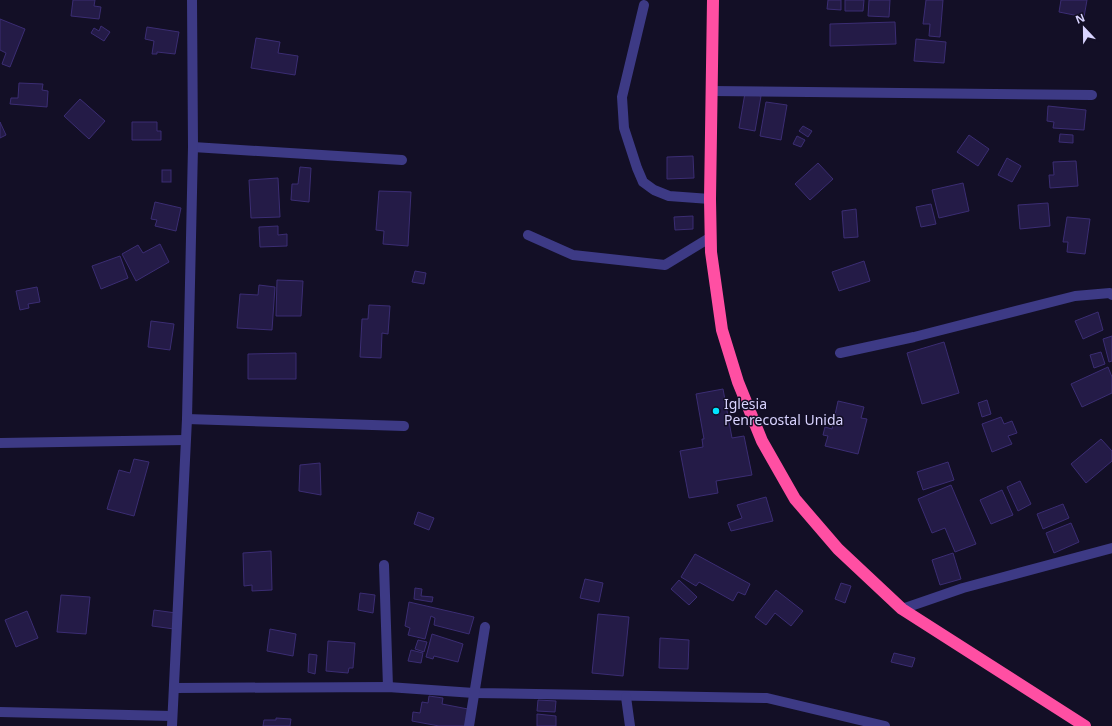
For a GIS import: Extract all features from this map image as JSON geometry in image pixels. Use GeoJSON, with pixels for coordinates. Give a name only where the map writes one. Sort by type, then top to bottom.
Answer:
{"type":"FeatureCollection","features":[{"type":"Feature","properties":{"kind":"highway"},"geometry":{"type":"LineString","coordinates":[[713,0],[710,199],[711,237],[722,330],[738,382],[762,441],[795,499],[838,549],[902,609],[1085,726]]}},
{"type":"Feature","properties":{"kind":"street"},"geometry":{"type":"LineString","coordinates":[[0,712],[172,721],[175,688],[187,419],[193,147],[192,0]]}},
{"type":"Feature","properties":{"kind":"street"},"geometry":{"type":"LineString","coordinates":[[644,5],[622,97],[624,128],[637,168],[643,182],[654,190],[669,196],[710,199]]}},
{"type":"Feature","properties":{"kind":"street"},"geometry":{"type":"LineString","coordinates":[[711,91],[1092,95]]}},
{"type":"Feature","properties":{"kind":"street"},"geometry":{"type":"LineString","coordinates":[[193,147],[402,160]]}},
{"type":"Feature","properties":{"kind":"street"},"geometry":{"type":"LineString","coordinates":[[528,234],[573,255],[665,264],[711,237]]}},
{"type":"Feature","properties":{"kind":"street"},"geometry":{"type":"LineString","coordinates":[[840,353],[914,337],[1075,296],[1110,293],[1112,295]]}},
{"type":"Feature","properties":{"kind":"street"},"geometry":{"type":"LineString","coordinates":[[187,419],[404,426]]}},
{"type":"Feature","properties":{"kind":"street"},"geometry":{"type":"LineString","coordinates":[[0,443],[185,440]]}},
{"type":"Feature","properties":{"kind":"street"},"geometry":{"type":"LineString","coordinates":[[902,609],[963,588],[1112,548]]}},
{"type":"Feature","properties":{"kind":"street"},"geometry":{"type":"LineString","coordinates":[[384,565],[388,688]]}},
{"type":"Feature","properties":{"kind":"street"},"geometry":{"type":"LineString","coordinates":[[469,726],[484,627]]}},
{"type":"Feature","properties":{"kind":"street"},"geometry":{"type":"LineString","coordinates":[[175,688],[388,688],[474,693],[626,697],[767,698],[885,726]]}},
{"type":"Feature","properties":{"kind":"street"},"geometry":{"type":"LineString","coordinates":[[626,697],[630,726]]}},
{"type":"Feature","properties":{"kind":"building"},"geometry":{"type":"Polygon","coordinates":[[[73,0],[95,0],[94,6],[101,7],[99,19],[71,16],[73,0]]]}},
{"type":"Feature","properties":{"kind":"building"},"geometry":{"type":"Polygon","coordinates":[[[828,0],[841,0],[841,10],[827,9],[828,0]]]}},
{"type":"Feature","properties":{"kind":"building"},"geometry":{"type":"Polygon","coordinates":[[[845,0],[864,0],[863,11],[845,11],[845,0]]]}},
{"type":"Feature","properties":{"kind":"building"},"geometry":{"type":"Polygon","coordinates":[[[869,0],[890,0],[889,17],[868,16],[869,0]]]}},
{"type":"Feature","properties":{"kind":"building"},"geometry":{"type":"Polygon","coordinates":[[[926,0],[943,0],[940,37],[929,36],[930,24],[923,24],[926,0]]]}},
{"type":"Feature","properties":{"kind":"building"},"geometry":{"type":"Polygon","coordinates":[[[1061,0],[1087,0],[1084,17],[1059,12],[1061,0]]]}},
{"type":"Feature","properties":{"kind":"building"},"geometry":{"type":"Polygon","coordinates":[[[0,19],[25,29],[10,67],[2,64],[6,53],[0,50],[0,19]]]}},
{"type":"Feature","properties":{"kind":"building"},"geometry":{"type":"Polygon","coordinates":[[[895,22],[896,44],[830,46],[830,24],[895,22]]]}},
{"type":"Feature","properties":{"kind":"building"},"geometry":{"type":"Polygon","coordinates":[[[101,26],[110,32],[104,41],[91,33],[94,28],[99,31],[101,26]]]}},
{"type":"Feature","properties":{"kind":"building"},"geometry":{"type":"Polygon","coordinates":[[[147,27],[179,32],[175,54],[157,52],[157,54],[152,54],[154,41],[145,39],[147,27]]]}},
{"type":"Feature","properties":{"kind":"building"},"geometry":{"type":"Polygon","coordinates":[[[256,38],[280,42],[278,53],[298,56],[295,75],[251,68],[256,38]]]}},
{"type":"Feature","properties":{"kind":"building"},"geometry":{"type":"Polygon","coordinates":[[[916,39],[946,42],[944,63],[914,61],[916,39]]]}},
{"type":"Feature","properties":{"kind":"building"},"geometry":{"type":"Polygon","coordinates":[[[19,83],[43,84],[42,90],[48,91],[47,107],[10,104],[11,98],[18,98],[19,83]]]}},
{"type":"Feature","properties":{"kind":"building"},"geometry":{"type":"Polygon","coordinates":[[[745,93],[761,96],[755,131],[739,128],[745,93]]]}},
{"type":"Feature","properties":{"kind":"building"},"geometry":{"type":"Polygon","coordinates":[[[80,99],[105,121],[89,139],[64,116],[80,99]]]}},
{"type":"Feature","properties":{"kind":"building"},"geometry":{"type":"Polygon","coordinates":[[[766,102],[787,105],[781,140],[760,136],[766,102]]]}},
{"type":"Feature","properties":{"kind":"building"},"geometry":{"type":"Polygon","coordinates":[[[1048,106],[1086,110],[1084,130],[1053,128],[1054,122],[1047,121],[1048,106]]]}},
{"type":"Feature","properties":{"kind":"building"},"geometry":{"type":"Polygon","coordinates":[[[0,122],[6,135],[0,138],[0,122]]]}},
{"type":"Feature","properties":{"kind":"building"},"geometry":{"type":"Polygon","coordinates":[[[132,122],[157,122],[157,131],[161,131],[161,140],[132,140],[132,122]]]}},
{"type":"Feature","properties":{"kind":"building"},"geometry":{"type":"Polygon","coordinates":[[[803,126],[812,131],[808,137],[799,131],[803,126]]]}},
{"type":"Feature","properties":{"kind":"building"},"geometry":{"type":"Polygon","coordinates":[[[1060,134],[1073,135],[1073,143],[1059,142],[1060,134]]]}},
{"type":"Feature","properties":{"kind":"building"},"geometry":{"type":"Polygon","coordinates":[[[969,135],[989,149],[978,166],[957,152],[969,135]]]}},
{"type":"Feature","properties":{"kind":"building"},"geometry":{"type":"Polygon","coordinates":[[[797,136],[805,140],[801,147],[793,144],[797,136]]]}},
{"type":"Feature","properties":{"kind":"building"},"geometry":{"type":"Polygon","coordinates":[[[693,156],[694,178],[667,179],[667,157],[693,156]]]}},
{"type":"Feature","properties":{"kind":"building"},"geometry":{"type":"Polygon","coordinates":[[[1007,158],[1021,166],[1012,182],[998,175],[1007,158]]]}},
{"type":"Feature","properties":{"kind":"building"},"geometry":{"type":"Polygon","coordinates":[[[1076,161],[1078,186],[1050,188],[1049,175],[1054,175],[1053,162],[1076,161]]]}},
{"type":"Feature","properties":{"kind":"building"},"geometry":{"type":"Polygon","coordinates":[[[818,163],[833,179],[810,200],[795,184],[818,163]]]}},
{"type":"Feature","properties":{"kind":"building"},"geometry":{"type":"Polygon","coordinates":[[[300,167],[311,168],[309,202],[291,200],[292,184],[298,184],[300,167]]]}},
{"type":"Feature","properties":{"kind":"building"},"geometry":{"type":"Polygon","coordinates":[[[162,170],[171,170],[171,182],[162,182],[162,170]]]}},
{"type":"Feature","properties":{"kind":"building"},"geometry":{"type":"Polygon","coordinates":[[[278,178],[280,217],[251,218],[249,180],[278,178]]]}},
{"type":"Feature","properties":{"kind":"building"},"geometry":{"type":"Polygon","coordinates":[[[963,183],[969,211],[939,218],[932,190],[963,183]]]}},
{"type":"Feature","properties":{"kind":"building"},"geometry":{"type":"Polygon","coordinates":[[[379,191],[411,192],[408,246],[383,244],[384,231],[376,230],[379,191]]]}},
{"type":"Feature","properties":{"kind":"building"},"geometry":{"type":"Polygon","coordinates":[[[155,202],[181,208],[176,231],[155,226],[157,220],[151,219],[155,202]]]}},
{"type":"Feature","properties":{"kind":"building"},"geometry":{"type":"Polygon","coordinates":[[[1048,203],[1050,226],[1020,229],[1018,205],[1048,203]]]}},
{"type":"Feature","properties":{"kind":"building"},"geometry":{"type":"Polygon","coordinates":[[[931,204],[936,224],[921,227],[916,207],[931,204]]]}},
{"type":"Feature","properties":{"kind":"building"},"geometry":{"type":"Polygon","coordinates":[[[856,209],[858,237],[844,238],[842,211],[856,209]]]}},
{"type":"Feature","properties":{"kind":"building"},"geometry":{"type":"Polygon","coordinates":[[[693,216],[693,229],[675,230],[674,217],[693,216]]]}},
{"type":"Feature","properties":{"kind":"building"},"geometry":{"type":"Polygon","coordinates":[[[1067,217],[1090,219],[1085,254],[1067,252],[1068,242],[1063,242],[1067,217]]]}},
{"type":"Feature","properties":{"kind":"building"},"geometry":{"type":"Polygon","coordinates":[[[278,226],[278,235],[287,234],[287,246],[260,247],[259,227],[278,226]]]}},
{"type":"Feature","properties":{"kind":"building"},"geometry":{"type":"Polygon","coordinates":[[[160,244],[169,262],[136,281],[122,254],[138,245],[143,253],[160,244]]]}},
{"type":"Feature","properties":{"kind":"building"},"geometry":{"type":"Polygon","coordinates":[[[120,256],[128,278],[101,289],[92,266],[120,256]]]}},
{"type":"Feature","properties":{"kind":"building"},"geometry":{"type":"Polygon","coordinates":[[[864,261],[870,281],[839,291],[832,272],[864,261]]]}},
{"type":"Feature","properties":{"kind":"building"},"geometry":{"type":"Polygon","coordinates":[[[415,271],[426,273],[424,284],[412,282],[415,271]]]}},
{"type":"Feature","properties":{"kind":"building"},"geometry":{"type":"Polygon","coordinates":[[[277,280],[303,281],[301,316],[276,316],[277,280]]]}},
{"type":"Feature","properties":{"kind":"building"},"geometry":{"type":"Polygon","coordinates":[[[259,285],[275,287],[272,330],[237,328],[240,294],[258,295],[259,285]]]}},
{"type":"Feature","properties":{"kind":"building"},"geometry":{"type":"Polygon","coordinates":[[[37,287],[40,302],[28,304],[29,308],[20,310],[16,291],[37,287]]]}},
{"type":"Feature","properties":{"kind":"building"},"geometry":{"type":"Polygon","coordinates":[[[369,305],[390,306],[388,334],[382,333],[381,358],[360,357],[362,319],[368,319],[369,305]]]}},
{"type":"Feature","properties":{"kind":"building"},"geometry":{"type":"Polygon","coordinates":[[[1098,312],[1103,330],[1083,339],[1075,321],[1098,312]]]}},
{"type":"Feature","properties":{"kind":"building"},"geometry":{"type":"Polygon","coordinates":[[[151,321],[174,324],[170,350],[148,347],[151,321]]]}},
{"type":"Feature","properties":{"kind":"building"},"geometry":{"type":"Polygon","coordinates":[[[1112,336],[1112,361],[1109,362],[1103,339],[1112,336]]]}},
{"type":"Feature","properties":{"kind":"building"},"geometry":{"type":"Polygon","coordinates":[[[944,342],[959,393],[922,404],[907,353],[944,342]]]}},
{"type":"Feature","properties":{"kind":"building"},"geometry":{"type":"Polygon","coordinates":[[[1101,352],[1105,364],[1094,368],[1090,355],[1101,352]]]}},
{"type":"Feature","properties":{"kind":"building"},"geometry":{"type":"Polygon","coordinates":[[[296,353],[296,379],[248,379],[248,354],[296,353]]]}},
{"type":"Feature","properties":{"kind":"building"},"geometry":{"type":"Polygon","coordinates":[[[1108,367],[1112,377],[1112,393],[1082,407],[1071,384],[1108,367]]]}},
{"type":"Feature","properties":{"kind":"building"},"geometry":{"type":"Polygon","coordinates":[[[723,389],[732,438],[744,436],[752,475],[716,481],[718,493],[689,498],[680,451],[703,447],[702,439],[704,439],[696,394],[723,389]]]}},
{"type":"Feature","properties":{"kind":"building"},"geometry":{"type":"Polygon","coordinates":[[[987,400],[991,414],[982,417],[978,403],[987,400]]]}},
{"type":"Feature","properties":{"kind":"building"},"geometry":{"type":"Polygon","coordinates":[[[838,401],[864,407],[861,418],[867,419],[858,454],[825,446],[828,436],[823,435],[825,427],[832,429],[838,401]]]}},
{"type":"Feature","properties":{"kind":"building"},"geometry":{"type":"Polygon","coordinates":[[[1001,417],[1004,424],[1012,421],[1017,433],[1008,436],[1012,444],[992,452],[982,424],[1001,417]]]}},
{"type":"Feature","properties":{"kind":"building"},"geometry":{"type":"Polygon","coordinates":[[[1101,439],[1112,451],[1112,461],[1086,483],[1071,464],[1101,439]]]}},
{"type":"Feature","properties":{"kind":"building"},"geometry":{"type":"Polygon","coordinates":[[[134,459],[149,462],[134,516],[107,509],[119,470],[130,473],[134,459]]]}},
{"type":"Feature","properties":{"kind":"building"},"geometry":{"type":"Polygon","coordinates":[[[948,462],[954,480],[923,490],[917,472],[948,462]]]}},
{"type":"Feature","properties":{"kind":"building"},"geometry":{"type":"Polygon","coordinates":[[[320,463],[321,495],[299,491],[300,465],[320,463]]]}},
{"type":"Feature","properties":{"kind":"building"},"geometry":{"type":"Polygon","coordinates":[[[1020,481],[1031,504],[1018,511],[1007,487],[1020,481]]]}},
{"type":"Feature","properties":{"kind":"building"},"geometry":{"type":"Polygon","coordinates":[[[951,485],[976,544],[955,552],[945,528],[932,533],[918,499],[951,485]]]}},
{"type":"Feature","properties":{"kind":"building"},"geometry":{"type":"Polygon","coordinates":[[[1002,490],[1013,515],[991,524],[980,500],[1002,490]]]}},
{"type":"Feature","properties":{"kind":"building"},"geometry":{"type":"Polygon","coordinates":[[[766,497],[773,521],[731,531],[728,523],[742,518],[737,505],[766,497]]]}},
{"type":"Feature","properties":{"kind":"building"},"geometry":{"type":"Polygon","coordinates":[[[1063,504],[1069,518],[1043,529],[1037,514],[1063,504]]]}},
{"type":"Feature","properties":{"kind":"building"},"geometry":{"type":"Polygon","coordinates":[[[418,512],[434,518],[429,530],[414,524],[418,512]]]}},
{"type":"Feature","properties":{"kind":"building"},"geometry":{"type":"Polygon","coordinates":[[[1071,523],[1079,542],[1054,553],[1046,533],[1071,523]]]}},
{"type":"Feature","properties":{"kind":"building"},"geometry":{"type":"Polygon","coordinates":[[[271,551],[272,590],[252,591],[252,585],[244,586],[243,553],[271,551]]]}},
{"type":"Feature","properties":{"kind":"building"},"geometry":{"type":"Polygon","coordinates":[[[953,553],[961,579],[940,585],[932,560],[953,553]]]}},
{"type":"Feature","properties":{"kind":"building"},"geometry":{"type":"Polygon","coordinates":[[[695,554],[750,584],[745,595],[738,592],[733,601],[699,582],[696,586],[681,577],[695,554]]]}},
{"type":"Feature","properties":{"kind":"building"},"geometry":{"type":"Polygon","coordinates":[[[585,579],[603,583],[599,602],[580,598],[585,579]]]}},
{"type":"Feature","properties":{"kind":"building"},"geometry":{"type":"Polygon","coordinates":[[[679,580],[697,597],[689,605],[671,589],[679,580]]]}},
{"type":"Feature","properties":{"kind":"building"},"geometry":{"type":"Polygon","coordinates":[[[841,583],[851,586],[845,603],[835,599],[841,583]]]}},
{"type":"Feature","properties":{"kind":"building"},"geometry":{"type":"Polygon","coordinates":[[[415,588],[422,589],[421,596],[433,597],[432,602],[414,599],[415,588]]]}},
{"type":"Feature","properties":{"kind":"building"},"geometry":{"type":"Polygon","coordinates":[[[776,590],[803,611],[791,626],[775,613],[766,625],[755,617],[776,590]]]}},
{"type":"Feature","properties":{"kind":"building"},"geometry":{"type":"Polygon","coordinates":[[[360,593],[375,595],[373,613],[358,610],[360,593]]]}},
{"type":"Feature","properties":{"kind":"building"},"geometry":{"type":"Polygon","coordinates":[[[61,595],[90,597],[86,634],[57,632],[61,595]]]}},
{"type":"Feature","properties":{"kind":"building"},"geometry":{"type":"Polygon","coordinates":[[[409,602],[474,617],[469,634],[434,625],[435,618],[431,616],[425,639],[408,635],[410,628],[405,626],[409,602]]]}},
{"type":"Feature","properties":{"kind":"building"},"geometry":{"type":"Polygon","coordinates":[[[154,610],[176,613],[174,629],[152,626],[154,610]]]}},
{"type":"Feature","properties":{"kind":"building"},"geometry":{"type":"Polygon","coordinates":[[[27,611],[38,638],[16,647],[5,620],[27,611]]]}},
{"type":"Feature","properties":{"kind":"building"},"geometry":{"type":"Polygon","coordinates":[[[598,614],[629,617],[623,676],[592,673],[598,614]]]}},
{"type":"Feature","properties":{"kind":"building"},"geometry":{"type":"Polygon","coordinates":[[[270,629],[296,634],[293,656],[267,651],[270,629]]]}},
{"type":"Feature","properties":{"kind":"building"},"geometry":{"type":"Polygon","coordinates":[[[432,634],[463,644],[458,662],[434,656],[433,659],[426,657],[432,634]]]}},
{"type":"Feature","properties":{"kind":"building"},"geometry":{"type":"Polygon","coordinates":[[[660,638],[689,640],[688,669],[659,668],[660,638]]]}},
{"type":"Feature","properties":{"kind":"building"},"geometry":{"type":"Polygon","coordinates":[[[418,640],[427,642],[424,652],[415,649],[418,640]]]}},
{"type":"Feature","properties":{"kind":"building"},"geometry":{"type":"Polygon","coordinates":[[[328,641],[355,643],[353,668],[349,668],[348,673],[326,671],[328,641]]]}},
{"type":"Feature","properties":{"kind":"building"},"geometry":{"type":"Polygon","coordinates":[[[411,650],[423,653],[421,663],[408,661],[411,650]]]}},
{"type":"Feature","properties":{"kind":"building"},"geometry":{"type":"Polygon","coordinates":[[[894,653],[915,658],[912,667],[891,662],[894,653]]]}},
{"type":"Feature","properties":{"kind":"building"},"geometry":{"type":"Polygon","coordinates":[[[309,654],[317,655],[315,674],[308,672],[309,654]]]}},
{"type":"Feature","properties":{"kind":"building"},"geometry":{"type":"Polygon","coordinates":[[[429,696],[443,698],[442,704],[468,709],[465,726],[439,726],[412,721],[413,712],[420,713],[422,702],[428,703],[429,696]]]}},
{"type":"Feature","properties":{"kind":"building"},"geometry":{"type":"Polygon","coordinates":[[[538,700],[556,701],[555,712],[537,711],[538,700]]]}},
{"type":"Feature","properties":{"kind":"building"},"geometry":{"type":"Polygon","coordinates":[[[537,714],[556,716],[556,726],[537,726],[537,714]]]}},
{"type":"Feature","properties":{"kind":"building"},"geometry":{"type":"Polygon","coordinates":[[[276,718],[291,719],[290,726],[263,726],[264,720],[276,720],[276,718]]]}},
{"type":"Feature","properties":{"kind":"place","name":"Iglesia Penrecostal Unida"},"geometry":{"type":"Point","coordinates":[716,411]}}]}
